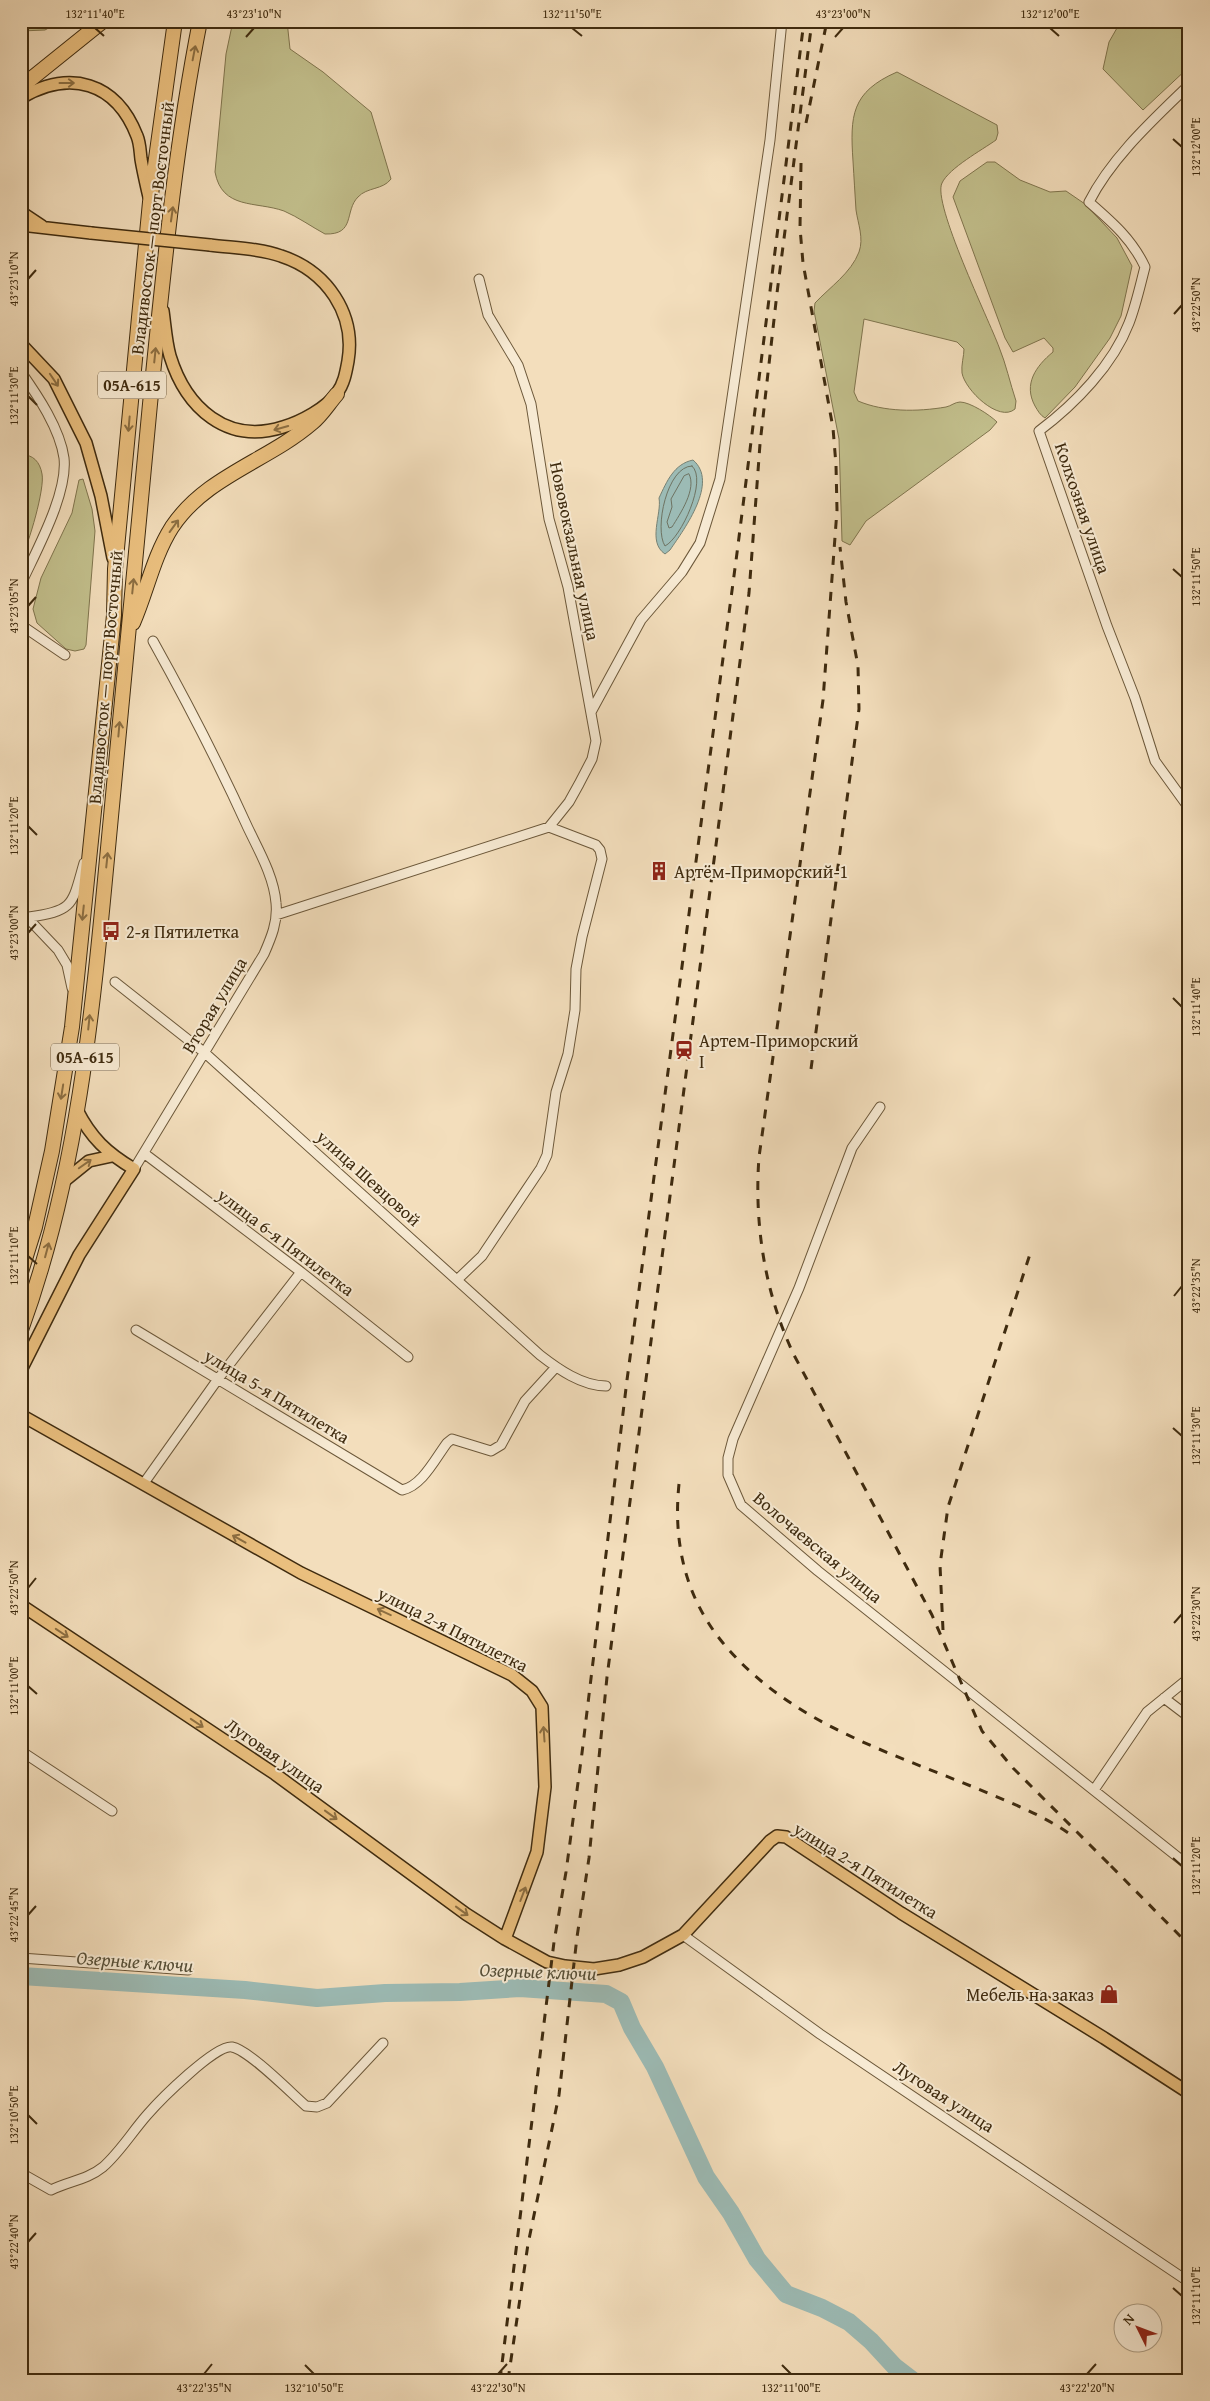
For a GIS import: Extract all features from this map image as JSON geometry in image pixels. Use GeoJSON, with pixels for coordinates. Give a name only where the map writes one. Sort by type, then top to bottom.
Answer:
{"type":"FeatureCollection","features":[{"type":"Feature","properties":{"kind":"highway"},"geometry":{"type":"LineString","coordinates":[[21,87],[103,21]]}},
{"type":"Feature","properties":{"kind":"highway","name":"Владивосток — порт Восточный"},"geometry":{"type":"LineString","coordinates":[[21,1272],[35,1227],[52,1151],[72,1027],[114,614],[115,569],[150,202],[175,21]]}},
{"type":"Feature","properties":{"kind":"highway","name":"Владивосток — порт Восточный"},"geometry":{"type":"LineString","coordinates":[[21,1330],[38,1284],[63,1182],[77,1110],[100,929],[161,297],[190,76],[200,21]]}},
{"type":"Feature","properties":{"kind":"highway"},"geometry":{"type":"LineString","coordinates":[[128,635],[140,605],[149,573],[173,526],[193,503],[227,476],[313,423],[337,394]]}},
{"type":"Feature","properties":{"kind":"main road"},"geometry":{"type":"LineString","coordinates":[[21,98],[35,90],[61,82],[88,84],[107,93],[124,112],[138,137],[150,202]]}},
{"type":"Feature","properties":{"kind":"main road"},"geometry":{"type":"LineString","coordinates":[[21,212],[43,227]]}},
{"type":"Feature","properties":{"kind":"main road"},"geometry":{"type":"LineString","coordinates":[[21,225],[282,256],[301,265],[319,277],[331,289],[342,308],[350,347],[346,374],[337,394],[308,417],[275,430],[250,433],[228,427],[202,411],[186,393],[170,355],[161,297]]}},
{"type":"Feature","properties":{"kind":"main road"},"geometry":{"type":"LineString","coordinates":[[21,344],[54,378],[86,444],[101,496],[115,569]]}},
{"type":"Feature","properties":{"kind":"main road"},"geometry":{"type":"LineString","coordinates":[[77,1110],[92,1137],[112,1156],[134,1168]]}},
{"type":"Feature","properties":{"kind":"main road"},"geometry":{"type":"LineString","coordinates":[[63,1182],[89,1161],[112,1156]]}},
{"type":"Feature","properties":{"kind":"main road","name":"Вторая улица"},"geometry":{"type":"LineString","coordinates":[[21,1370],[79,1255],[134,1168]]}},
{"type":"Feature","properties":{"kind":"main road","name":"улица 2-я Пятилетка"},"geometry":{"type":"LineString","coordinates":[[21,1415],[301,1573],[502,1670],[532,1691],[542,1707],[545,1745],[544,1797],[537,1852],[505,1939],[547,1962],[565,1966],[594,1969],[619,1965],[643,1957],[684,1935],[770,1840],[777,1836],[786,1837],[901,1914],[1104,2038],[1189,2093]]}},
{"type":"Feature","properties":{"kind":"main road","name":"Луговая улица"},"geometry":{"type":"LineString","coordinates":[[21,1605],[275,1774],[466,1914],[505,1939]]}},
{"type":"Feature","properties":{"kind":"street"},"geometry":{"type":"LineString","coordinates":[[591,712],[641,620],[682,572],[700,543],[720,479],[770,140],[782,21]]}},
{"type":"Feature","properties":{"kind":"street","name":"Колхозная улица"},"geometry":{"type":"LineString","coordinates":[[1189,85],[1154,119],[1098,183],[1089,202],[1124,232],[1137,248],[1146,267],[1129,323],[1117,346],[1082,393],[1059,416],[1039,431],[1107,626],[1135,698],[1155,761],[1189,808]]}},
{"type":"Feature","properties":{"kind":"street","name":"Нововокзальная улица"},"geometry":{"type":"LineString","coordinates":[[479,279],[488,315],[518,365],[531,404],[549,518],[568,587],[596,741],[592,759],[569,802],[549,827]]}},
{"type":"Feature","properties":{"kind":"street"},"geometry":{"type":"LineString","coordinates":[[21,372],[53,425],[64,458],[60,492],[54,510],[21,584]]}},
{"type":"Feature","properties":{"kind":"street"},"geometry":{"type":"LineString","coordinates":[[21,625],[64,655]]}},
{"type":"Feature","properties":{"kind":"street","name":"Вторая улица"},"geometry":{"type":"LineString","coordinates":[[134,1168],[145,1154],[264,954],[274,932],[276,916],[275,896],[265,865],[224,774],[153,641]]}},
{"type":"Feature","properties":{"kind":"street"},"geometry":{"type":"LineString","coordinates":[[276,916],[549,827],[596,845],[600,850],[602,859],[576,969],[575,1010],[568,1054],[556,1092],[547,1155],[541,1168],[482,1256],[458,1279]]}},
{"type":"Feature","properties":{"kind":"street"},"geometry":{"type":"LineString","coordinates":[[29,917],[56,913],[70,904],[76,892],[92,837]]}},
{"type":"Feature","properties":{"kind":"street"},"geometry":{"type":"LineString","coordinates":[[21,911],[29,917],[58,950],[67,965],[74,996]]}},
{"type":"Feature","properties":{"kind":"street","name":"улица Шевцовой"},"geometry":{"type":"LineString","coordinates":[[115,982],[205,1053],[556,1367],[594,1386],[606,1386]]}},
{"type":"Feature","properties":{"kind":"street","name":"Волочаевская улица"},"geometry":{"type":"LineString","coordinates":[[880,1107],[852,1148],[799,1288],[733,1439],[728,1458],[728,1475],[731,1486],[741,1505],[818,1571],[1189,1866]]}},
{"type":"Feature","properties":{"kind":"street","name":"улица 6-я Пятилетка"},"geometry":{"type":"LineString","coordinates":[[145,1154],[301,1272],[408,1357]]}},
{"type":"Feature","properties":{"kind":"street"},"geometry":{"type":"LineString","coordinates":[[144,1483],[218,1380],[301,1272]]}},
{"type":"Feature","properties":{"kind":"street","name":"улица 5-я Пятилетка"},"geometry":{"type":"LineString","coordinates":[[136,1330],[402,1490],[410,1488],[417,1482],[446,1443],[452,1439],[491,1451],[495,1449],[500,1444],[525,1401],[556,1367]]}},
{"type":"Feature","properties":{"kind":"street"},"geometry":{"type":"LineString","coordinates":[[1094,1790],[1147,1712],[1189,1678]]}},
{"type":"Feature","properties":{"kind":"street"},"geometry":{"type":"LineString","coordinates":[[1164,1698],[1189,1717]]}},
{"type":"Feature","properties":{"kind":"street"},"geometry":{"type":"LineString","coordinates":[[21,1751],[112,1811]]}},
{"type":"Feature","properties":{"kind":"street","name":"Луговая улица"},"geometry":{"type":"LineString","coordinates":[[684,1935],[820,2034],[1010,2159],[1189,2282]]}},
{"type":"Feature","properties":{"kind":"street"},"geometry":{"type":"LineString","coordinates":[[21,1958],[188,1970]]}},
{"type":"Feature","properties":{"kind":"street"},"geometry":{"type":"LineString","coordinates":[[21,2173],[51,2190],[90,2176],[109,2161],[148,2113],[218,2050],[227,2047],[244,2052],[306,2106],[318,2107],[327,2103],[383,2043]]}},
{"type":"Feature","properties":{"kind":"shaded area"},"geometry":{"type":"Polygon","coordinates":[[[21,21],[61,21],[45,30],[21,31],[21,21]]]}},
{"type":"Feature","properties":{"kind":"shaded area"},"geometry":{"type":"Polygon","coordinates":[[[233,21],[287,21],[290,49],[323,72],[371,112],[391,179],[388,183],[358,197],[351,209],[348,221],[341,231],[325,234],[284,211],[242,202],[233,198],[225,193],[219,184],[215,172],[226,54],[233,21]]]}},
{"type":"Feature","properties":{"kind":"shaded area"},"geometry":{"type":"Polygon","coordinates":[[[1121,21],[1189,21],[1189,67],[1143,110],[1103,69],[1109,42],[1121,21]]]}},
{"type":"Feature","properties":{"kind":"shaded area"},"geometry":{"type":"Polygon","coordinates":[[[897,72],[997,125],[998,133],[996,140],[951,171],[942,183],[941,195],[953,237],[1001,353],[1016,401],[1015,409],[1008,412],[1000,412],[976,396],[964,380],[962,367],[964,349],[957,342],[864,319],[854,392],[858,401],[868,405],[901,410],[935,409],[958,402],[980,409],[997,422],[990,430],[866,521],[850,545],[842,541],[839,439],[814,311],[815,303],[851,267],[859,252],[861,236],[856,210],[852,145],[853,118],[862,97],[870,88],[897,72]]]}},
{"type":"Feature","properties":{"kind":"shaded area"},"geometry":{"type":"Polygon","coordinates":[[[987,162],[995,162],[1020,180],[1050,192],[1066,191],[1085,204],[1117,238],[1132,266],[1121,316],[1110,338],[1075,387],[1045,418],[1035,406],[1030,390],[1033,376],[1041,363],[1053,352],[1053,348],[1044,338],[1013,352],[1005,338],[953,197],[960,181],[987,162]]]}},
{"type":"Feature","properties":{"kind":"shaded area"},"geometry":{"type":"Polygon","coordinates":[[[1189,321],[1189,394],[1182,357],[1189,321]]]}},
{"type":"Feature","properties":{"kind":"shaded area"},"geometry":{"type":"Polygon","coordinates":[[[21,455],[32,457],[38,462],[42,481],[36,516],[21,558],[21,455]]]}},
{"type":"Feature","properties":{"kind":"shaded area"},"geometry":{"type":"Polygon","coordinates":[[[83,479],[92,509],[95,531],[86,645],[84,649],[75,651],[66,649],[37,623],[33,609],[41,578],[72,513],[79,480],[83,479]]]}},
{"type":"Feature","properties":{"kind":"shaded area"},"geometry":{"type":"Polygon","coordinates":[[[898,2367],[905,2367],[923,2380],[897,2380],[894,2373],[898,2367]]]}},
{"type":"Feature","properties":{"kind":"water"},"geometry":{"type":"Polygon","coordinates":[[[693,460],[700,469],[702,480],[701,492],[691,518],[670,550],[665,554],[660,549],[656,535],[659,498],[676,469],[686,462],[693,460]]]}},
{"type":"Feature","properties":{"kind":"waterway","name":"Озерные ключи"},"geometry":{"type":"LineString","coordinates":[[21,1976],[245,1990],[317,1998],[385,1993],[460,1992],[520,1988],[606,1994],[621,2002],[632,2028],[655,2067],[706,2177],[731,2213],[757,2259],[786,2294],[822,2308],[849,2322],[871,2341],[895,2367],[912,2380]]}},
{"type":"Feature","properties":{"kind":"railway"},"geometry":{"type":"LineString","coordinates":[[500,2380],[554,1942],[566,1872],[582,1753],[627,1380],[737,553],[804,21]]}},
{"type":"Feature","properties":{"kind":"railway"},"geometry":{"type":"LineString","coordinates":[[508,2380],[528,2244],[559,2095],[577,1937],[589,1858],[607,1677],[749,593],[760,444],[777,293],[812,21]]}},
{"type":"Feature","properties":{"kind":"railway"},"geometry":{"type":"LineString","coordinates":[[806,123],[827,21]]}},
{"type":"Feature","properties":{"kind":"railway"},"geometry":{"type":"LineString","coordinates":[[801,163],[800,228],[803,263],[833,428],[837,510],[823,700],[759,1157],[758,1208],[764,1259],[776,1308],[794,1355],[932,1615],[982,1731],[1013,1768],[1115,1870]]}},
{"type":"Feature","properties":{"kind":"railway"},"geometry":{"type":"LineString","coordinates":[[811,1069],[859,709],[858,666],[846,602],[840,547]]}},
{"type":"Feature","properties":{"kind":"railway"},"geometry":{"type":"LineString","coordinates":[[943,1630],[940,1565],[948,1507],[1030,1254]]}},
{"type":"Feature","properties":{"kind":"railway"},"geometry":{"type":"LineString","coordinates":[[679,1484],[678,1527],[680,1548],[691,1588],[699,1607],[710,1625],[723,1643],[750,1672],[780,1696],[846,1734],[1022,1808],[1044,1818],[1074,1837]]}},
{"type":"Feature","properties":{"kind":"railway"},"geometry":{"type":"LineString","coordinates":[[1111,1866],[1189,1945]]}},
{"type":"Feature","properties":{"kind":"place","name":"Артём-Приморский-1"},"geometry":{"type":"Point","coordinates":[659,871]}},
{"type":"Feature","properties":{"kind":"place","name":"2-я Пятилетка"},"geometry":{"type":"Point","coordinates":[111,931]}},
{"type":"Feature","properties":{"kind":"place","name":"Артем-Приморский I"},"geometry":{"type":"Point","coordinates":[684,1050]}},
{"type":"Feature","properties":{"kind":"place","name":"Мебель на заказ"},"geometry":{"type":"Point","coordinates":[1109,1994]}}]}
